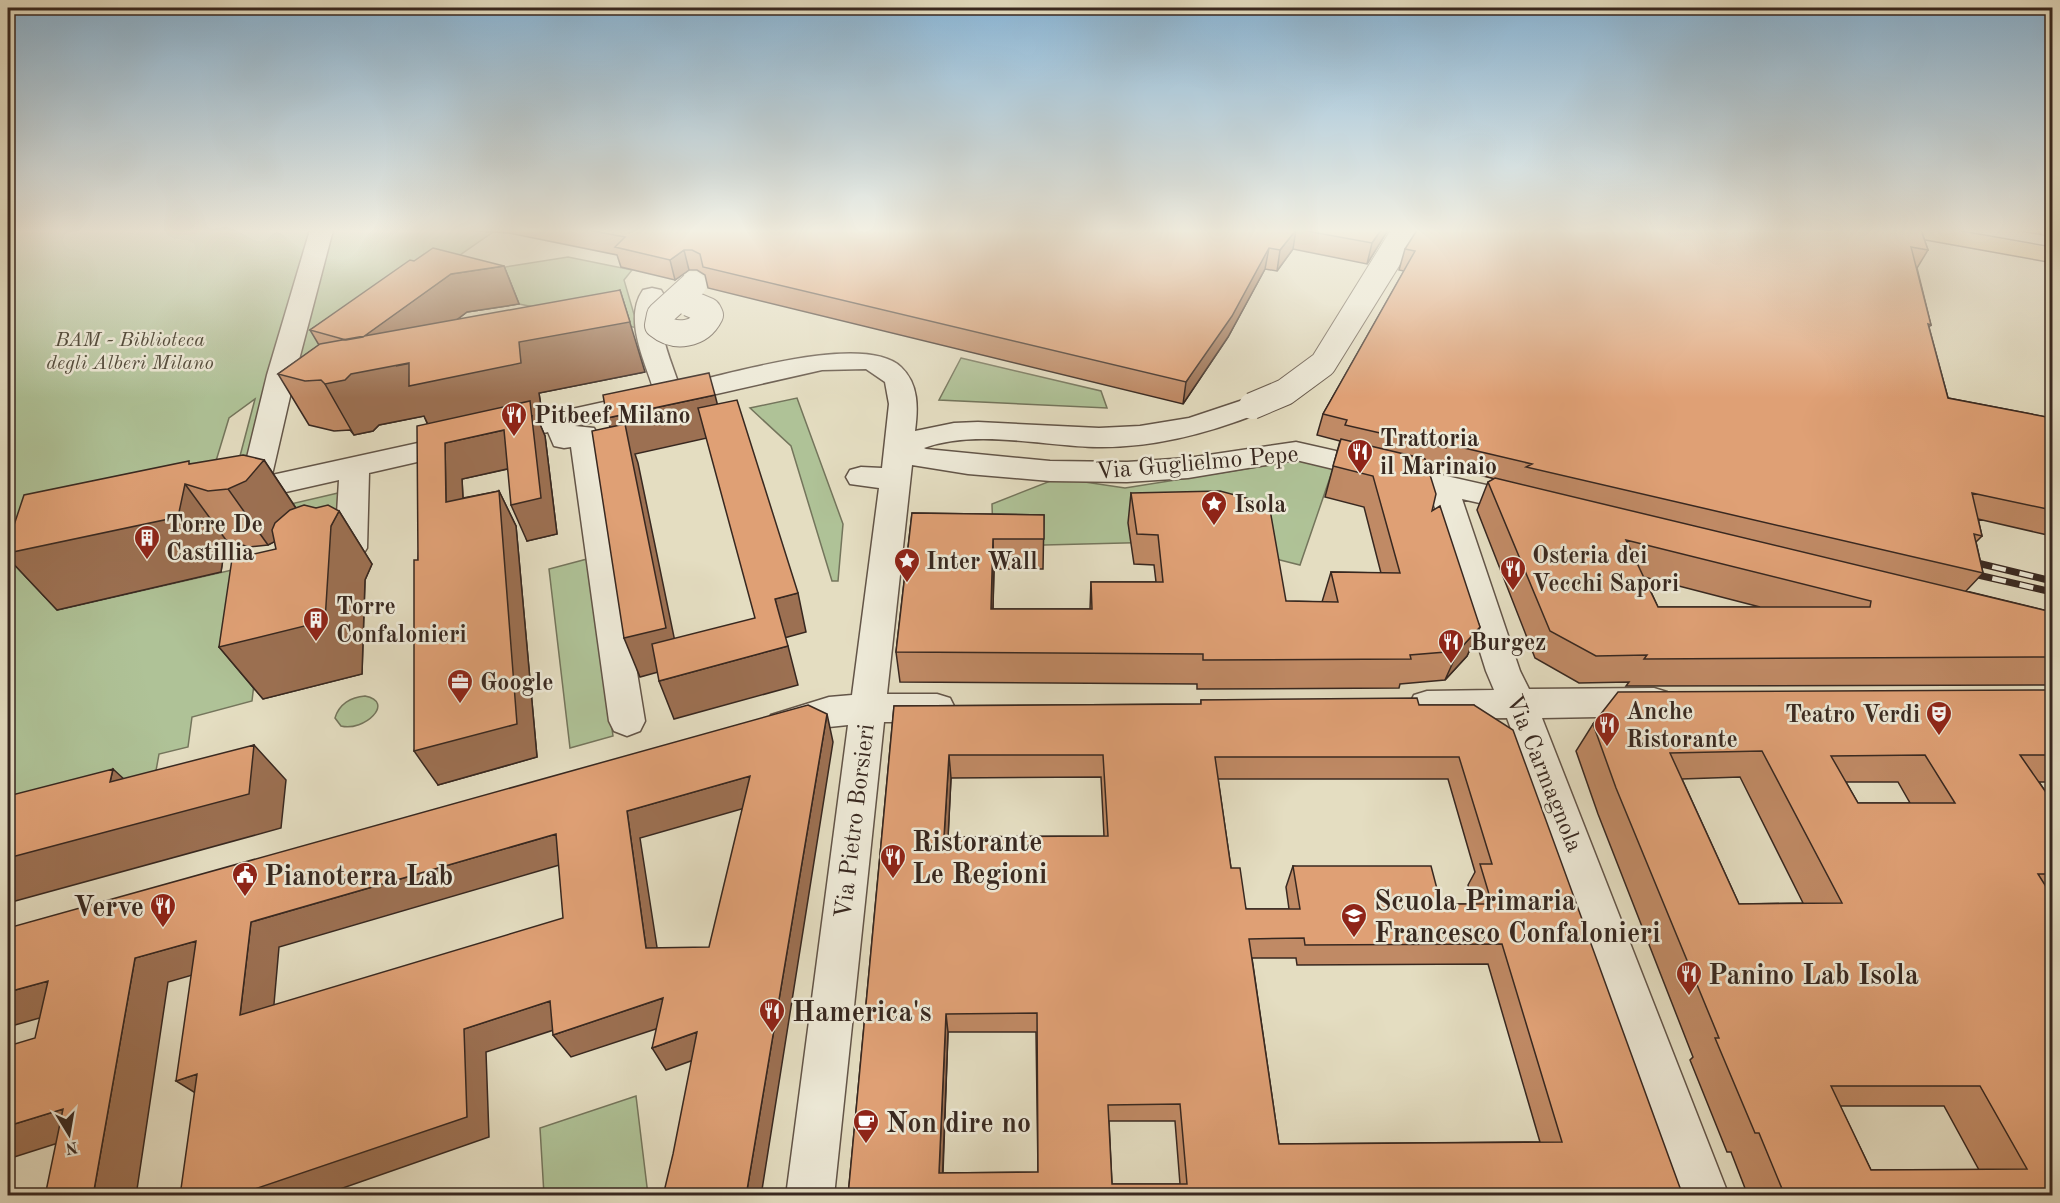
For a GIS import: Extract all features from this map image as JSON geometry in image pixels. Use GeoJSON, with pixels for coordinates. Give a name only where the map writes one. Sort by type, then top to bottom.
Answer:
{"type":"FeatureCollection","features":[{"type":"Feature","properties":{"kind":"street"},"geometry":{"type":"LineString","coordinates":[[254,489],[281,375],[306,286]]}},
{"type":"Feature","properties":{"kind":"street"},"geometry":{"type":"LineString","coordinates":[[899,447],[929,436],[970,432],[1089,437],[1155,434],[1195,427],[1285,392],[1323,364],[1371,286]]}},
{"type":"Feature","properties":{"kind":"street"},"geometry":{"type":"LineString","coordinates":[[212,499],[354,467],[561,430],[669,396],[650,336],[647,316],[672,291]]}},
{"type":"Feature","properties":{"kind":"street","name":"Via Pietro Borsieri"},"geometry":{"type":"LineString","coordinates":[[669,396],[822,362],[864,359],[881,367],[898,380],[902,392],[899,447],[810,1196]]}},
{"type":"Feature","properties":{"kind":"street"},"geometry":{"type":"LineString","coordinates":[[561,430],[570,487]]}},
{"type":"Feature","properties":{"kind":"street"},"geometry":{"type":"LineString","coordinates":[[561,430],[584,435],[627,721]]}},
{"type":"Feature","properties":{"kind":"street","name":"Via Guglielmo Pepe"},"geometry":{"type":"LineString","coordinates":[[899,447],[920,458],[968,464],[1050,471],[1116,472],[1188,468],[1296,451],[1558,511]]}},
{"type":"Feature","properties":{"kind":"street"},"geometry":{"type":"LineString","coordinates":[[351,548],[354,467]]}},
{"type":"Feature","properties":{"kind":"street"},"geometry":{"type":"LineString","coordinates":[[861,477],[895,479]]}},
{"type":"Feature","properties":{"kind":"street","name":"Via Carmagnola"},"geometry":{"type":"LineString","coordinates":[[1444,484],[1503,671],[1534,739],[1704,1196]]}},
{"type":"Feature","properties":{"kind":"street"},"geometry":{"type":"LineString","coordinates":[[1398,705],[1685,702]]}},
{"type":"Feature","properties":{"kind":"street"},"geometry":{"type":"LineString","coordinates":[[749,734],[829,712],[868,708],[969,708]]}},
{"type":"Feature","properties":{"kind":"green space","name":"BAM - Biblioteca degli Alberi Milano"},"geometry":{"type":"Polygon","coordinates":[[[8,286],[449,286],[304,362],[249,455],[240,456],[255,399],[229,418],[209,484],[8,530],[8,286]]]}},
{"type":"Feature","properties":{"kind":"green space","name":"BAM - Biblioteca degli Alberi Milano"},"geometry":{"type":"Polygon","coordinates":[[[450,286],[626,286],[638,328],[519,304],[450,286]]]}},
{"type":"Feature","properties":{"kind":"green space"},"geometry":{"type":"Polygon","coordinates":[[[961,358],[1101,391],[1107,408],[939,400],[961,358]]]}},
{"type":"Feature","properties":{"kind":"green space"},"geometry":{"type":"Polygon","coordinates":[[[797,398],[843,524],[838,581],[832,581],[791,446],[750,408],[797,398]]]}},
{"type":"Feature","properties":{"kind":"green space"},"geometry":{"type":"Polygon","coordinates":[[[1314,458],[1335,463],[1300,565],[1204,541],[1044,545],[993,535],[992,504],[1058,478],[1125,488],[1314,458]]]}},
{"type":"Feature","properties":{"kind":"green space"},"geometry":{"type":"Polygon","coordinates":[[[338,493],[334,555],[262,615],[252,701],[192,717],[188,747],[159,754],[152,793],[8,832],[8,566],[74,551],[58,610],[276,560],[282,506],[338,493]]]}},
{"type":"Feature","properties":{"kind":"green space"},"geometry":{"type":"Polygon","coordinates":[[[587,559],[613,736],[570,748],[549,569],[587,559]]]}},
{"type":"Feature","properties":{"kind":"green space"},"geometry":{"type":"Polygon","coordinates":[[[365,696],[374,699],[378,704],[373,716],[359,725],[341,726],[335,718],[339,709],[350,700],[365,696]]]}},
{"type":"Feature","properties":{"kind":"green space"},"geometry":{"type":"Polygon","coordinates":[[[636,1096],[648,1195],[544,1195],[540,1128],[636,1096]]]}},
{"type":"Feature","properties":{"kind":"building"},"geometry":{"type":"Polygon","coordinates":[[[373,286],[434,286],[363,337],[346,340],[310,330],[373,286]]]}},
{"type":"Feature","properties":{"kind":"building"},"geometry":{"type":"Polygon","coordinates":[[[783,286],[1248,286],[1232,316],[1186,382],[783,286]]]}},
{"type":"Feature","properties":{"kind":"building"},"geometry":{"type":"Polygon","coordinates":[[[1395,286],[1921,286],[1931,325],[1928,324],[1948,398],[2052,418],[2052,510],[1972,493],[1982,536],[1974,534],[1983,573],[1526,467],[1532,464],[1447,444],[1446,448],[1345,425],[1347,420],[1323,414],[1395,286]]]}},
{"type":"Feature","properties":{"kind":"building"},"geometry":{"type":"Polygon","coordinates":[[[620,290],[630,322],[519,342],[521,363],[409,386],[409,363],[351,374],[345,380],[325,384],[321,380],[305,381],[278,374],[320,344],[620,290]]]}},
{"type":"Feature","properties":{"kind":"building"},"geometry":{"type":"Polygon","coordinates":[[[709,373],[715,395],[607,418],[603,395],[709,373]]]}},
{"type":"Feature","properties":{"kind":"building"},"geometry":{"type":"Polygon","coordinates":[[[737,400],[798,593],[775,599],[788,646],[659,681],[652,644],[755,618],[698,408],[737,400]]]}},
{"type":"Feature","properties":{"kind":"building"},"geometry":{"type":"Polygon","coordinates":[[[530,401],[541,498],[511,505],[504,430],[445,443],[446,502],[499,491],[517,724],[414,751],[414,560],[418,560],[417,426],[530,401]]]}},
{"type":"Feature","properties":{"kind":"building"},"geometry":{"type":"Polygon","coordinates":[[[625,424],[666,628],[624,638],[592,431],[625,424]]]}},
{"type":"Feature","properties":{"kind":"building"},"geometry":{"type":"Polygon","coordinates":[[[1341,439],[1425,459],[1436,494],[1432,511],[1440,506],[1480,627],[1458,651],[1410,655],[1411,659],[1203,660],[1203,654],[896,652],[912,513],[1044,515],[1044,539],[993,539],[991,609],[1092,609],[1091,582],[1163,582],[1158,535],[1137,534],[1131,493],[1220,491],[1269,504],[1286,601],[1338,602],[1331,572],[1400,573],[1373,476],[1333,466],[1341,439]]]}},
{"type":"Feature","properties":{"kind":"building"},"geometry":{"type":"Polygon","coordinates":[[[243,455],[264,460],[246,481],[228,489],[208,491],[185,484],[178,517],[8,553],[8,543],[24,495],[189,461],[189,464],[243,455]]]}},
{"type":"Feature","properties":{"kind":"building"},"geometry":{"type":"Polygon","coordinates":[[[1495,478],[2052,612],[2052,657],[1644,659],[1647,655],[1596,656],[1550,631],[1488,482],[1495,478]],[[1626,540],[1658,607],[1870,607],[1871,601],[1626,540]]]}},
{"type":"Feature","properties":{"kind":"building"},"geometry":{"type":"Polygon","coordinates":[[[304,505],[316,508],[328,505],[339,511],[331,526],[325,621],[219,647],[232,559],[276,549],[272,530],[275,523],[290,510],[304,505]]]}},
{"type":"Feature","properties":{"kind":"building"},"geometry":{"type":"Polygon","coordinates":[[[2052,690],[2052,755],[2020,755],[2052,801],[2052,874],[2038,874],[2052,896],[2052,1196],[1785,1196],[1759,1133],[1755,1133],[1715,1038],[1719,1038],[1616,788],[1593,724],[1618,692],[2052,690]],[[1762,751],[1670,753],[1739,904],[1842,903],[1762,751]],[[1925,755],[1831,756],[1858,803],[1955,803],[1925,755]],[[1831,1086],[1871,1170],[2027,1169],[1980,1086],[1831,1086]]]}},
{"type":"Feature","properties":{"kind":"building"},"geometry":{"type":"Polygon","coordinates":[[[1417,698],[1419,705],[1474,705],[1513,730],[1683,1196],[848,1196],[894,706],[1201,704],[1201,700],[1417,698]],[[949,755],[944,837],[1108,836],[1103,755],[949,755]],[[1215,757],[1231,868],[1240,868],[1246,909],[1300,909],[1293,866],[1431,866],[1441,904],[1492,904],[1480,864],[1492,864],[1459,757],[1215,757]],[[1304,938],[1249,939],[1279,1144],[1562,1142],[1502,944],[1305,945],[1304,938]],[[1037,1013],[946,1014],[939,1173],[1038,1172],[1037,1013]],[[1180,1104],[1108,1105],[1112,1184],[1187,1184],[1180,1104]]]}},
{"type":"Feature","properties":{"kind":"building"},"geometry":{"type":"Polygon","coordinates":[[[808,705],[827,714],[746,1196],[663,1196],[697,1032],[652,1048],[663,998],[553,1035],[550,1001],[464,1029],[467,1117],[234,1196],[180,1196],[197,1074],[176,1081],[196,941],[135,958],[93,1196],[45,1196],[63,1109],[8,1126],[8,1046],[35,1038],[48,981],[8,992],[8,928],[808,705]],[[750,776],[627,811],[646,948],[709,947],[750,776]],[[556,834],[251,922],[240,1015],[563,918],[556,834]]]}},
{"type":"Feature","properties":{"kind":"building"},"geometry":{"type":"Polygon","coordinates":[[[254,745],[249,794],[8,858],[8,796],[113,769],[110,782],[254,745]]]}},
{"type":"Feature","properties":{"kind":"railway"},"geometry":{"type":"LineString","coordinates":[[1965,560],[2052,581]]}},
{"type":"Feature","properties":{"kind":"railway"},"geometry":{"type":"LineString","coordinates":[[1965,572],[2052,592]]}},
{"type":"Feature","properties":{"kind":"place","name":"Pitbeef Milano"},"geometry":{"type":"Point","coordinates":[514,438]}},
{"type":"Feature","properties":{"kind":"place","name":"Trattoria il Marinaio"},"geometry":{"type":"Point","coordinates":[1360,475]}},
{"type":"Feature","properties":{"kind":"place","name":"Isola"},"geometry":{"type":"Point","coordinates":[1214,527]}},
{"type":"Feature","properties":{"kind":"place","name":"Torre De Castillia"},"geometry":{"type":"Point","coordinates":[147,561]}},
{"type":"Feature","properties":{"kind":"place","name":"Inter Wall"},"geometry":{"type":"Point","coordinates":[907,584]}},
{"type":"Feature","properties":{"kind":"place","name":"Osteria dei Vecchi Sapori"},"geometry":{"type":"Point","coordinates":[1513,592]}},
{"type":"Feature","properties":{"kind":"place","name":"Torre Confalonieri"},"geometry":{"type":"Point","coordinates":[316,643]}},
{"type":"Feature","properties":{"kind":"place","name":"Burgez"},"geometry":{"type":"Point","coordinates":[1451,665]}},
{"type":"Feature","properties":{"kind":"place","name":"Google"},"geometry":{"type":"Point","coordinates":[460,705]}},
{"type":"Feature","properties":{"kind":"place","name":"Teatro Verdi"},"geometry":{"type":"Point","coordinates":[1939,737]}},
{"type":"Feature","properties":{"kind":"place","name":"Anche Ristorante"},"geometry":{"type":"Point","coordinates":[1607,748]}},
{"type":"Feature","properties":{"kind":"place","name":"Ristorante Le Regioni"},"geometry":{"type":"Point","coordinates":[893,880]}},
{"type":"Feature","properties":{"kind":"place","name":"Pianoterra Lab"},"geometry":{"type":"Point","coordinates":[245,898]}},
{"type":"Feature","properties":{"kind":"place","name":"Verve"},"geometry":{"type":"Point","coordinates":[163,929]}},
{"type":"Feature","properties":{"kind":"place","name":"Scuola Primaria Francesco Confalonieri"},"geometry":{"type":"Point","coordinates":[1354,939]}},
{"type":"Feature","properties":{"kind":"place","name":"Panino Lab Isola"},"geometry":{"type":"Point","coordinates":[1689,997]}},
{"type":"Feature","properties":{"kind":"place","name":"Hamerica's"},"geometry":{"type":"Point","coordinates":[772,1034]}},
{"type":"Feature","properties":{"kind":"place","name":"Non dire no"},"geometry":{"type":"Point","coordinates":[866,1145]}}]}
